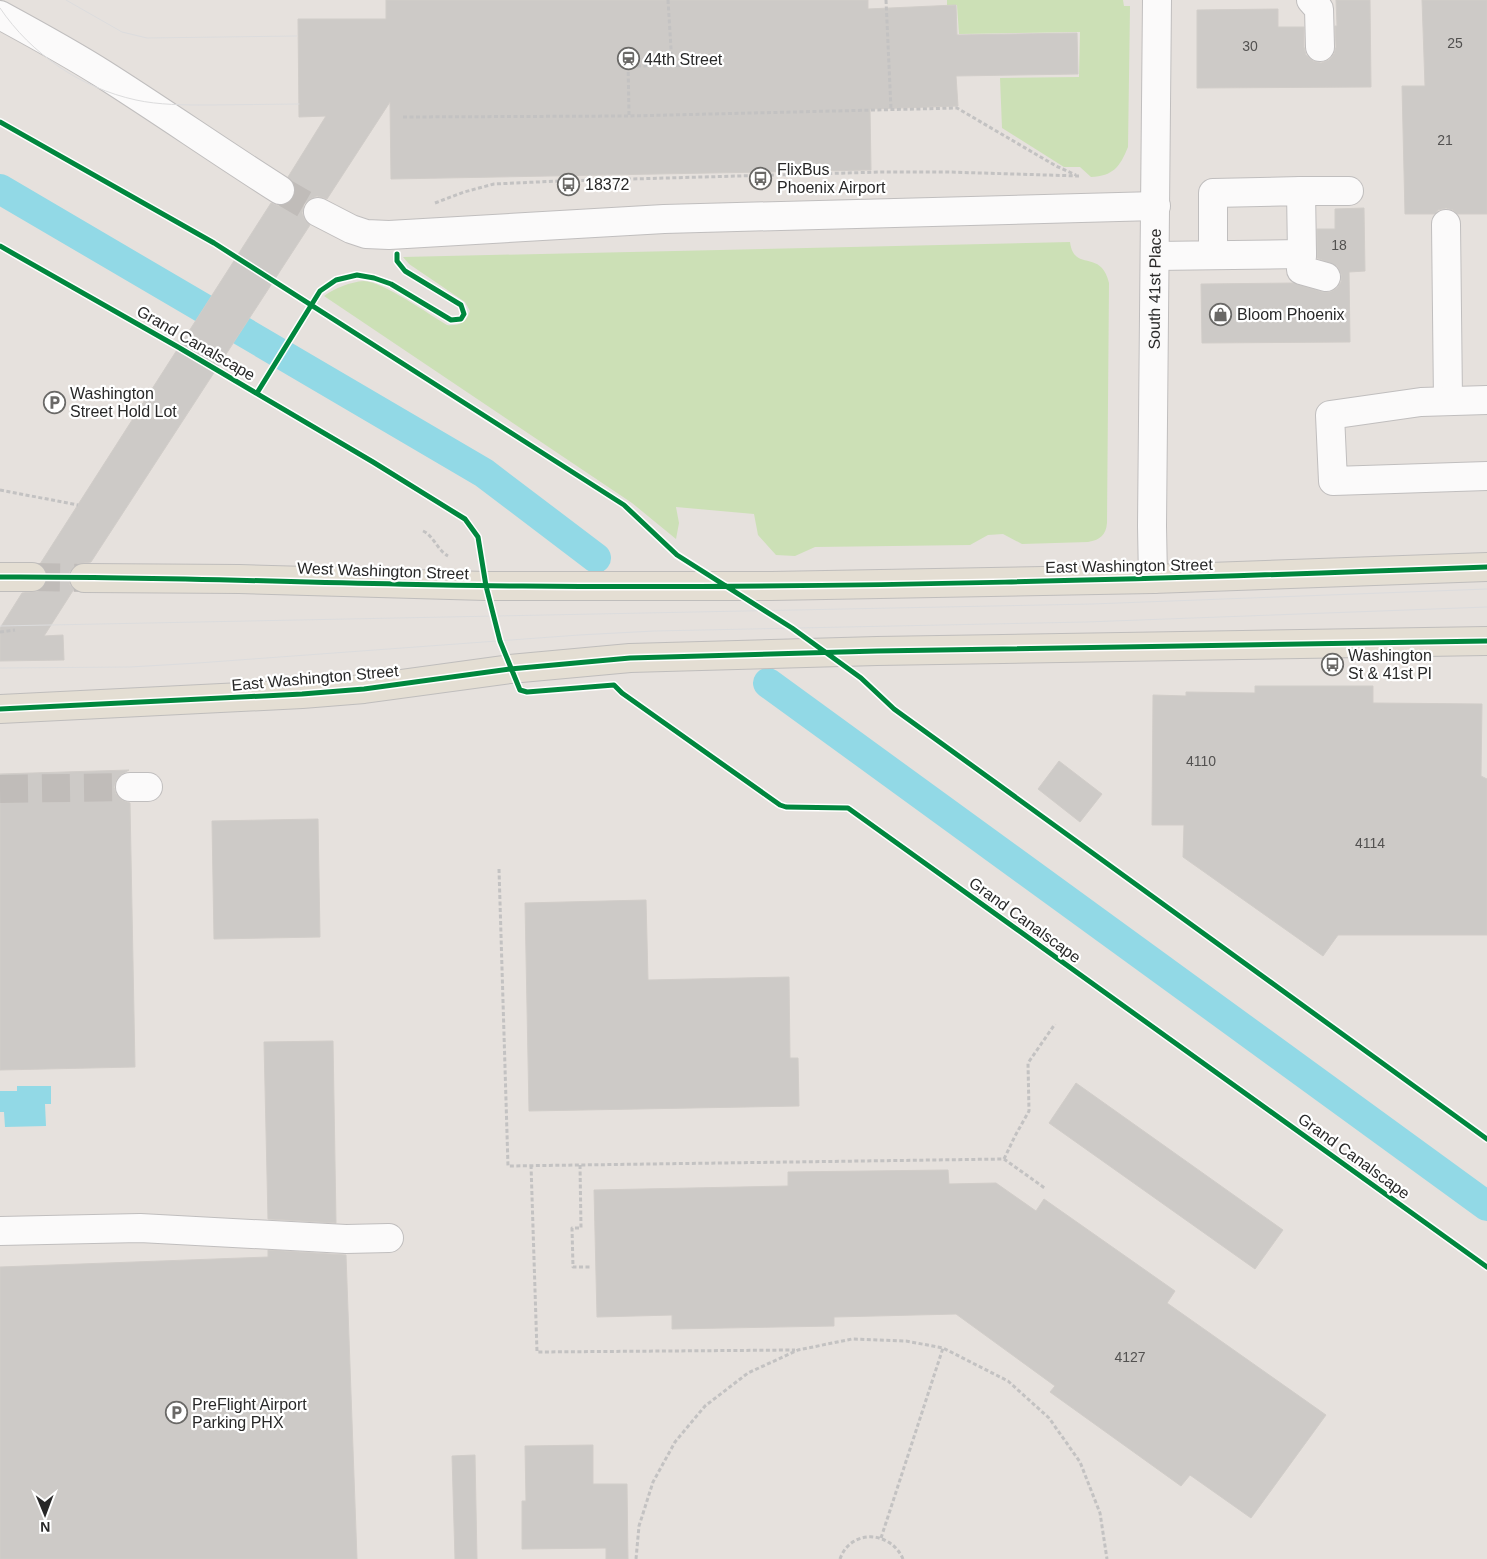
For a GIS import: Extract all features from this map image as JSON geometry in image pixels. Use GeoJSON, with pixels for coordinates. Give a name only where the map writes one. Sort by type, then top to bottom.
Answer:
{"type":"FeatureCollection","features":[{"type":"Feature","properties":{"kind":"main road","name":"East Washington Street"},"geometry":{"type":"LineString","coordinates":[[771,586],[1152,579],[1487,567]]}},
{"type":"Feature","properties":{"kind":"main road"},"geometry":{"type":"LineString","coordinates":[[0,577],[32,577]]}},
{"type":"Feature","properties":{"kind":"main road","name":"West Washington Street"},"geometry":{"type":"LineString","coordinates":[[84,578],[239,579],[525,586],[771,586]]}},
{"type":"Feature","properties":{"kind":"main road","name":"East Washington Street"},"geometry":{"type":"LineString","coordinates":[[0,709],[302,694],[364,689],[510,669],[630,658],[877,651],[1487,641]]}},
{"type":"Feature","properties":{"kind":"street","name":"South 41st Place"},"geometry":{"type":"LineString","coordinates":[[1152,579],[1157,0]]}},
{"type":"Feature","properties":{"kind":"street"},"geometry":{"type":"LineString","coordinates":[[1311,0],[1319,9],[1320,47]]}},
{"type":"Feature","properties":{"kind":"street"},"geometry":{"type":"LineString","coordinates":[[0,15],[104,74],[228,158],[280,190]]}},
{"type":"Feature","properties":{"kind":"street"},"geometry":{"type":"LineString","coordinates":[[1301,191],[1302,270],[1326,277]]}},
{"type":"Feature","properties":{"kind":"street"},"geometry":{"type":"LineString","coordinates":[[1213,255],[1213,193],[1349,191]]}},
{"type":"Feature","properties":{"kind":"street"},"geometry":{"type":"LineString","coordinates":[[318,212],[350,229],[366,234],[389,235],[664,218],[1156,206]]}},
{"type":"Feature","properties":{"kind":"street"},"geometry":{"type":"LineString","coordinates":[[1446,224],[1448,401]]}},
{"type":"Feature","properties":{"kind":"street"},"geometry":{"type":"LineString","coordinates":[[1155,256],[1302,254]]}},
{"type":"Feature","properties":{"kind":"street"},"geometry":{"type":"LineString","coordinates":[[1487,400],[1421,402],[1330,415],[1333,481],[1487,476]]}},
{"type":"Feature","properties":{"kind":"street"},"geometry":{"type":"LineString","coordinates":[[0,1231],[140,1228],[346,1239],[389,1238]]}},
{"type":"Feature","properties":{"kind":"path"},"geometry":{"type":"LineString","coordinates":[[668,0],[672,65]]}},
{"type":"Feature","properties":{"kind":"path"},"geometry":{"type":"LineString","coordinates":[[886,0],[891,110]]}},
{"type":"Feature","properties":{"kind":"path"},"geometry":{"type":"LineString","coordinates":[[628,60],[629,116]]}},
{"type":"Feature","properties":{"kind":"path"},"geometry":{"type":"LineString","coordinates":[[637,66],[706,65]]}},
{"type":"Feature","properties":{"kind":"path"},"geometry":{"type":"LineString","coordinates":[[403,117],[629,116],[957,108],[1056,166],[1079,176],[882,172],[558,181],[494,184],[428,204]]}},
{"type":"Feature","properties":{"kind":"path"},"geometry":{"type":"LineString","coordinates":[[0,490],[78,505]]}},
{"type":"Feature","properties":{"kind":"path"},"geometry":{"type":"LineString","coordinates":[[422,531],[427,533],[442,553],[451,558]]}},
{"type":"Feature","properties":{"kind":"path"},"geometry":{"type":"LineString","coordinates":[[0,632],[15,630]]}},
{"type":"Feature","properties":{"kind":"path"},"geometry":{"type":"LineString","coordinates":[[499,869],[508,1166],[1004,1159],[1046,1189]]}},
{"type":"Feature","properties":{"kind":"path"},"geometry":{"type":"LineString","coordinates":[[1004,1159],[1029,1111],[1028,1063],[1055,1024]]}},
{"type":"Feature","properties":{"kind":"path"},"geometry":{"type":"LineString","coordinates":[[580,1165],[581,1228],[572,1228],[573,1267],[592,1267]]}},
{"type":"Feature","properties":{"kind":"path"},"geometry":{"type":"LineString","coordinates":[[532,1166],[537,1352],[798,1350],[852,1339],[906,1341],[943,1348],[1008,1381],[1049,1418],[1080,1462],[1100,1514],[1107,1559]]}},
{"type":"Feature","properties":{"kind":"path"},"geometry":{"type":"LineString","coordinates":[[881,1538],[943,1348]]}},
{"type":"Feature","properties":{"kind":"path"},"geometry":{"type":"LineString","coordinates":[[636,1559],[639,1526],[653,1482],[675,1442],[705,1406],[748,1373],[798,1350]]}},
{"type":"Feature","properties":{"kind":"path"},"geometry":{"type":"LineString","coordinates":[[840,1559],[848,1546],[858,1539],[870,1537],[881,1538],[892,1544],[900,1552],[903,1559]]}},
{"type":"Feature","properties":{"kind":"green space"},"geometry":{"type":"Polygon","coordinates":[[[947,0],[1123,0],[1124,6],[1130,6],[1128,147],[1119,165],[1105,175],[1091,177],[1080,167],[1064,167],[1002,128],[1000,78],[1079,77],[1080,32],[959,34],[957,5],[947,5],[947,0]]]}},
{"type":"Feature","properties":{"kind":"green space"},"geometry":{"type":"Polygon","coordinates":[[[1070,242],[1072,251],[1077,257],[1100,266],[1105,272],[1109,283],[1107,523],[1102,536],[1088,542],[1022,544],[1003,534],[988,535],[970,545],[815,547],[795,556],[776,555],[758,535],[754,514],[676,507],[679,523],[676,539],[632,503],[324,296],[348,284],[364,281],[372,282],[394,292],[447,325],[455,325],[462,323],[470,311],[465,302],[409,264],[403,257],[1070,242]]]}},
{"type":"Feature","properties":{"kind":"water"},"geometry":{"type":"Polygon","coordinates":[[[17,1086],[51,1086],[51,1104],[45,1104],[46,1126],[5,1127],[4,1112],[0,1112],[0,1091],[17,1091],[17,1086]]]}},
{"type":"Feature","properties":{"kind":"building"},"geometry":{"type":"Polygon","coordinates":[[[386,0],[868,0],[868,9],[956,5],[957,35],[1077,33],[1078,74],[956,76],[958,106],[870,109],[871,170],[391,179],[390,102],[327,199],[317,196],[304,204],[302,213],[310,225],[91,562],[77,564],[70,571],[68,578],[70,585],[74,589],[44,636],[63,635],[64,660],[0,661],[0,628],[22,593],[39,591],[46,584],[48,577],[46,570],[40,564],[271,203],[279,206],[287,204],[293,198],[296,191],[294,183],[288,177],[326,116],[299,117],[298,19],[386,19],[386,0]]]}},
{"type":"Feature","properties":{"kind":"building"},"geometry":{"type":"Polygon","coordinates":[[[1336,0],[1370,0],[1371,87],[1197,88],[1197,10],[1278,9],[1278,27],[1304,27],[1306,55],[1313,61],[1321,63],[1329,60],[1334,54],[1336,47],[1336,0]]]}},
{"type":"Feature","properties":{"kind":"building"},"geometry":{"type":"Polygon","coordinates":[[[1422,0],[1487,0],[1487,214],[1457,214],[1453,210],[1446,208],[1438,210],[1435,214],[1405,214],[1402,86],[1425,86],[1422,0]]]}},
{"type":"Feature","properties":{"kind":"building"},"geometry":{"type":"Polygon","coordinates":[[[1364,208],[1365,271],[1349,272],[1350,342],[1202,343],[1201,284],[1294,283],[1322,292],[1330,292],[1337,288],[1341,282],[1341,274],[1337,266],[1317,258],[1317,229],[1335,229],[1335,209],[1364,208]]]}},
{"type":"Feature","properties":{"kind":"building"},"geometry":{"type":"Polygon","coordinates":[[[1255,686],[1373,686],[1373,703],[1482,704],[1481,776],[1487,779],[1487,935],[1338,935],[1323,956],[1183,857],[1184,825],[1152,825],[1153,695],[1186,696],[1186,692],[1255,693],[1255,686]]]}},
{"type":"Feature","properties":{"kind":"building"},"geometry":{"type":"Polygon","coordinates":[[[1059,761],[1102,794],[1080,822],[1038,789],[1059,761]]]}},
{"type":"Feature","properties":{"kind":"building"},"geometry":{"type":"Polygon","coordinates":[[[129,770],[117,779],[114,787],[116,794],[122,800],[130,803],[135,1067],[0,1070],[0,774],[129,770]]]}},
{"type":"Feature","properties":{"kind":"building"},"geometry":{"type":"Polygon","coordinates":[[[318,819],[320,937],[214,939],[212,821],[318,819]]]}},
{"type":"Feature","properties":{"kind":"building"},"geometry":{"type":"Polygon","coordinates":[[[646,900],[648,980],[789,977],[790,1058],[798,1058],[799,1106],[529,1111],[525,903],[646,900]]]}},
{"type":"Feature","properties":{"kind":"building"},"geometry":{"type":"Polygon","coordinates":[[[333,1041],[336,1223],[268,1219],[264,1042],[333,1041]]]}},
{"type":"Feature","properties":{"kind":"building"},"geometry":{"type":"Polygon","coordinates":[[[1076,1083],[1283,1230],[1255,1269],[1049,1123],[1076,1083]]]}},
{"type":"Feature","properties":{"kind":"building"},"geometry":{"type":"Polygon","coordinates":[[[948,1170],[949,1184],[996,1183],[1036,1211],[1044,1199],[1175,1291],[1167,1303],[1326,1415],[1251,1518],[1190,1475],[1181,1486],[1050,1392],[1055,1386],[956,1314],[834,1317],[834,1326],[672,1329],[672,1315],[597,1317],[594,1190],[788,1186],[788,1172],[948,1170]]]}},
{"type":"Feature","properties":{"kind":"building","name":"PreFlight Airport Parking PHX"},"geometry":{"type":"Polygon","coordinates":[[[268,1250],[346,1255],[357,1559],[0,1559],[0,1267],[268,1257],[268,1250]]]}},
{"type":"Feature","properties":{"kind":"building"},"geometry":{"type":"Polygon","coordinates":[[[593,1445],[593,1484],[627,1484],[628,1559],[606,1559],[606,1548],[522,1549],[522,1501],[526,1501],[525,1446],[593,1445]]]}},
{"type":"Feature","properties":{"kind":"building"},"geometry":{"type":"Polygon","coordinates":[[[475,1455],[477,1559],[455,1559],[452,1456],[475,1455]]]}},
{"type":"Feature","properties":{"kind":"waterway"},"geometry":{"type":"LineString","coordinates":[[0,189],[484,473],[596,558]]}},
{"type":"Feature","properties":{"kind":"waterway"},"geometry":{"type":"LineString","coordinates":[[768,683],[1487,1206]]}},
{"type":"Feature","properties":{"kind":"tunnel"},"geometry":{"type":"LineString","coordinates":[[280,190],[318,212]]}},
{"type":"Feature","properties":{"kind":"tunnel"},"geometry":{"type":"LineString","coordinates":[[32,577],[84,578]]}},
{"type":"Feature","properties":{"kind":"tunnel"},"geometry":{"type":"LineString","coordinates":[[0,789],[130,787]]}},
{"type":"Feature","properties":{"kind":"tram line"},"geometry":{"type":"LineString","coordinates":[[66,0],[122,32],[147,38],[297,36]]}},
{"type":"Feature","properties":{"kind":"tram line"},"geometry":{"type":"LineString","coordinates":[[0,8],[12,25],[42,54],[59,67],[77,78],[116,94],[145,102],[172,104],[299,104]]}},
{"type":"Feature","properties":{"kind":"tram line"},"geometry":{"type":"LineString","coordinates":[[0,626],[1092,604],[1487,589]]}},
{"type":"Feature","properties":{"kind":"tram line"},"geometry":{"type":"LineString","coordinates":[[0,668],[130,667],[654,631],[1086,622],[1487,607]]}},
{"type":"Feature","properties":{"kind":"cycle path"},"geometry":{"type":"LineString","coordinates":[[0,122],[214,243],[624,505],[677,555],[792,628],[861,678],[894,709],[1487,1139]]}},
{"type":"Feature","properties":{"kind":"cycle path","name":"Grand Canalscape"},"geometry":{"type":"LineString","coordinates":[[0,246],[178,347],[373,462],[465,519],[478,537],[486,586],[500,641],[520,690],[527,692],[614,685],[622,693],[780,805],[786,807],[848,808],[1487,1267]]}},
{"type":"Feature","properties":{"kind":"cycle path"},"geometry":{"type":"LineString","coordinates":[[257,393],[320,291],[336,280],[357,275],[374,278],[391,284],[451,320],[461,319],[464,314],[461,305],[405,271],[397,261],[397,254]]}},
{"type":"Feature","properties":{"kind":"cycle path"},"geometry":{"type":"LineString","coordinates":[[0,577],[643,587],[1126,579],[1487,567]]}},
{"type":"Feature","properties":{"kind":"cycle path"},"geometry":{"type":"LineString","coordinates":[[0,709],[302,694],[364,689],[510,669],[630,658],[877,651],[1487,641]]}},
{"type":"Feature","properties":{"kind":"place","name":"44th Street"},"geometry":{"type":"Point","coordinates":[628,59]}},
{"type":"Feature","properties":{"kind":"place","name":"FlixBus Phoenix Airport"},"geometry":{"type":"Point","coordinates":[761,178]}},
{"type":"Feature","properties":{"kind":"place","name":"18372"},"geometry":{"type":"Point","coordinates":[569,184]}},
{"type":"Feature","properties":{"kind":"place","name":"Bloom Phoenix"},"geometry":{"type":"Point","coordinates":[1221,314]}},
{"type":"Feature","properties":{"kind":"place","name":"Washington Street Hold Lot"},"geometry":{"type":"Point","coordinates":[54,402]}},
{"type":"Feature","properties":{"kind":"place","name":"Washington St & 41st Pl"},"geometry":{"type":"Point","coordinates":[1332,664]}},
{"type":"Feature","properties":{"kind":"place","name":"PreFlight Airport Parking PHX"},"geometry":{"type":"Point","coordinates":[176,1413]}}]}
